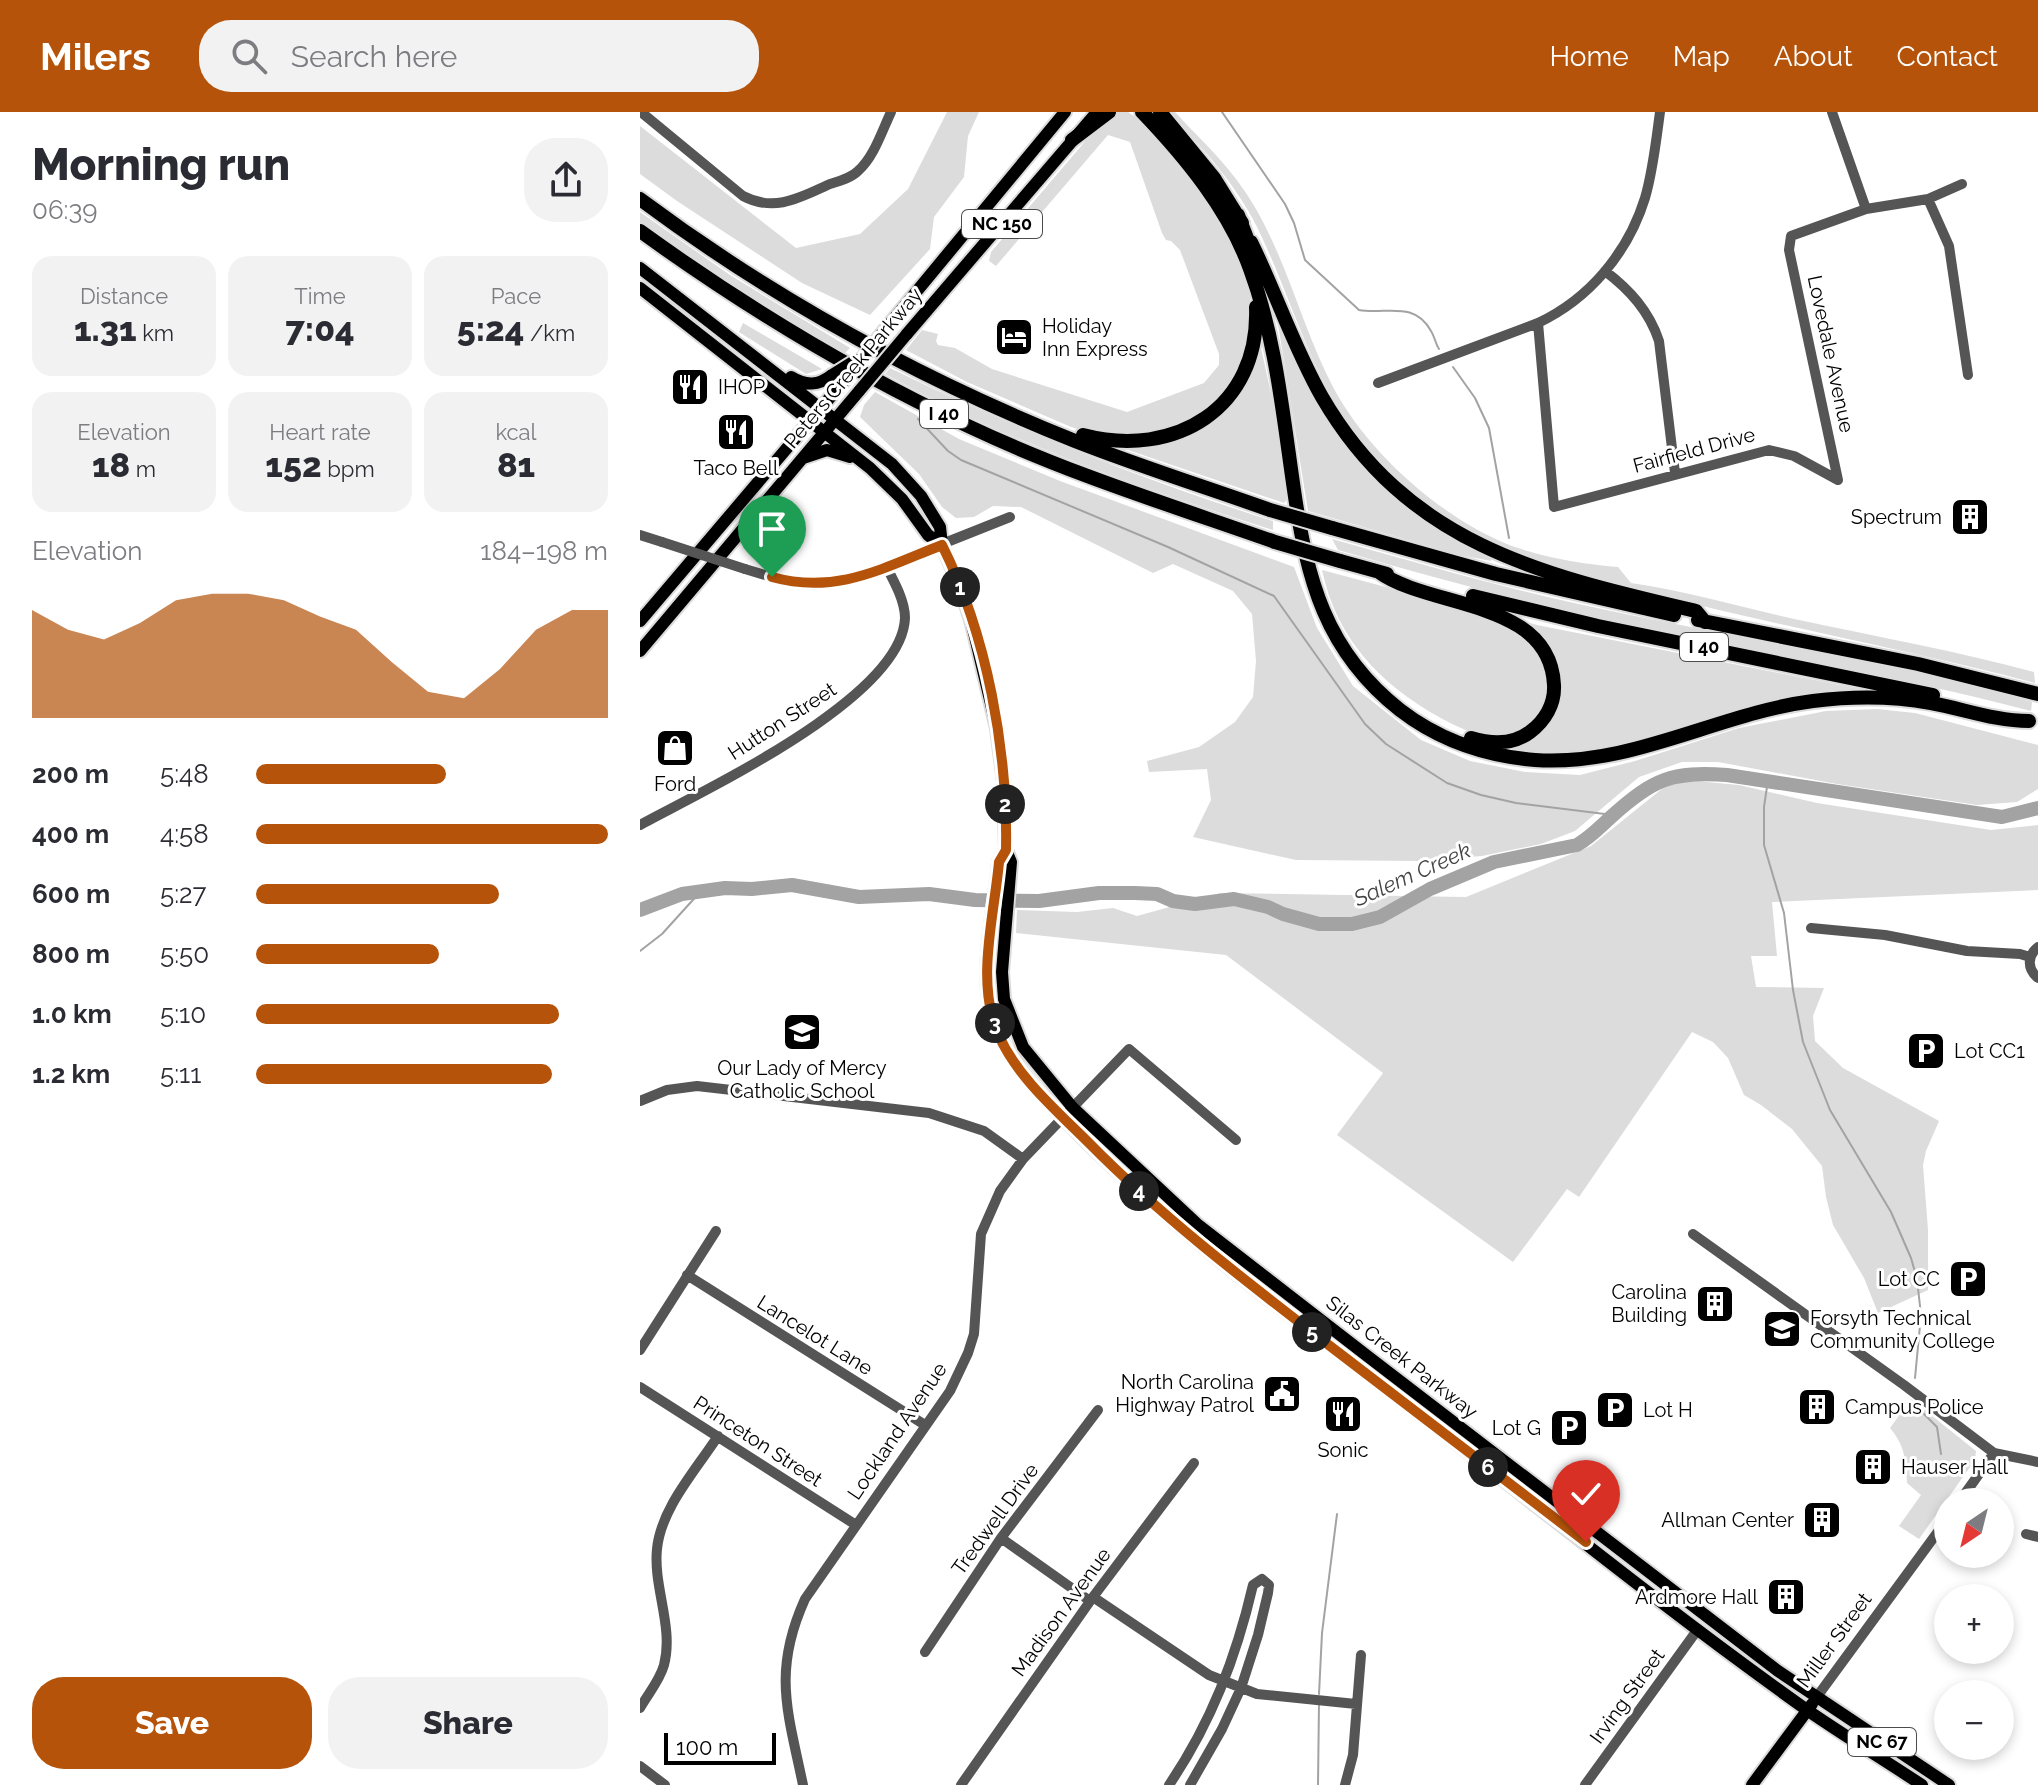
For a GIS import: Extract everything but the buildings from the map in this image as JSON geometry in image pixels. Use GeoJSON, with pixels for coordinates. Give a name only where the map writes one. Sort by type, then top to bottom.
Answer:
{"type":"FeatureCollection","features":[{"type":"Feature","properties":{"kind":"highway"},"geometry":{"type":"LineString","coordinates":[[1072,140],[1109,112]]}},
{"type":"Feature","properties":{"kind":"highway"},"geometry":{"type":"LineString","coordinates":[[1146,113],[1214,178],[1238,215],[1322,396],[1362,453],[1402,494],[1453,530],[1507,559],[1564,579],[1696,611],[1705,622]]}},
{"type":"Feature","properties":{"kind":"highway"},"geometry":{"type":"LineString","coordinates":[[1146,113],[1217,204],[1234,231],[1251,271],[1270,340],[1305,560],[1326,620],[1345,652],[1372,685],[1405,714],[1434,732],[1484,751],[1547,760],[1609,754],[1756,713],[1834,699],[1910,700],[2005,721],[2033,722]]}},
{"type":"Feature","properties":{"kind":"highway","name":"I 40"},"geometry":{"type":"LineString","coordinates":[[640,199],[698,242],[811,315],[1000,410],[1077,442],[1270,510],[1524,581],[1705,622],[1918,664],[2036,693]]}},
{"type":"Feature","properties":{"kind":"highway"},"geometry":{"type":"LineString","coordinates":[[1238,215],[1271,310],[1314,563],[1331,611],[1348,642],[1380,682],[1404,703],[1458,734],[1479,741],[1508,742],[1526,735],[1541,723],[1553,699],[1553,674],[1546,654],[1531,636],[1488,610],[1395,584],[1379,572]]}},
{"type":"Feature","properties":{"kind":"highway","name":"I 40"},"geometry":{"type":"LineString","coordinates":[[640,231],[712,283],[816,347],[970,427],[1107,482],[1275,542],[1555,617],[1876,682],[2033,722]]}},
{"type":"Feature","properties":{"kind":"highway"},"geometry":{"type":"LineString","coordinates":[[1000,410],[1018,410],[1084,435],[1127,443],[1155,440],[1198,424],[1228,396],[1249,359],[1257,323],[1251,271]]}},
{"type":"Feature","properties":{"kind":"main road","name":"Peters Creek Parkway"},"geometry":{"type":"LineString","coordinates":[[640,621],[821,407],[838,378],[866,354],[1065,112]]}},
{"type":"Feature","properties":{"kind":"main road","name":"Peters Creek Parkway"},"geometry":{"type":"LineString","coordinates":[[640,651],[1097,112]]}},
{"type":"Feature","properties":{"kind":"main road","name":"Silas Creek Parkway"},"geometry":{"type":"LineString","coordinates":[[640,268],[892,464],[912,485],[940,527],[942,545],[966,602],[992,703],[1003,772],[1006,850],[1011,862],[1003,986],[1009,1016],[1030,1058],[1073,1108],[1197,1224],[1741,1644],[1816,1698],[1949,1785]]}},
{"type":"Feature","properties":{"kind":"main road","name":"Silas Creek Parkway"},"geometry":{"type":"LineString","coordinates":[[640,288],[864,463],[902,499],[928,535],[942,545]]}},
{"type":"Feature","properties":{"kind":"main road"},"geometry":{"type":"LineString","coordinates":[[756,357],[802,383],[817,384],[838,378]]}},
{"type":"Feature","properties":{"kind":"main road"},"geometry":{"type":"LineString","coordinates":[[802,458],[831,450],[864,463]]}},
{"type":"Feature","properties":{"kind":"main road","name":"Silas Creek Parkway"},"geometry":{"type":"LineString","coordinates":[[1006,850],[999,862],[987,967],[991,1011],[999,1037],[1032,1084],[1064,1118],[1120,1174],[1190,1236],[1421,1416],[1807,1710],[1922,1785]]}},
{"type":"Feature","properties":{"kind":"main road"},"geometry":{"type":"LineString","coordinates":[[1421,1416],[1434,1419],[1504,1472],[1512,1467]]}},
{"type":"Feature","properties":{"kind":"main road","name":"Miller Street"},"geometry":{"type":"LineString","coordinates":[[1752,1785],[1816,1698]]}},
{"type":"Feature","properties":{"kind":"street"},"geometry":{"type":"LineString","coordinates":[[641,112],[743,196],[752,201],[773,204],[793,201],[856,173],[869,158],[891,112]]}},
{"type":"Feature","properties":{"kind":"street"},"geometry":{"type":"LineString","coordinates":[[1378,383],[1538,323],[1571,305],[1605,271],[1641,208],[1660,112]]}},
{"type":"Feature","properties":{"kind":"street"},"geometry":{"type":"LineString","coordinates":[[1832,112],[1866,209],[1928,199],[1962,184]]}},
{"type":"Feature","properties":{"kind":"street"},"geometry":{"type":"LineString","coordinates":[[1928,199],[1949,246],[1968,375]]}},
{"type":"Feature","properties":{"kind":"street","name":"Lovedale Avenue"},"geometry":{"type":"LineString","coordinates":[[1838,480],[1789,250],[1791,236],[1866,209]]}},
{"type":"Feature","properties":{"kind":"street"},"geometry":{"type":"LineString","coordinates":[[1605,271],[1632,293],[1655,329],[1675,473]]}},
{"type":"Feature","properties":{"kind":"street","name":"Fairfield Drive"},"geometry":{"type":"LineString","coordinates":[[1538,323],[1554,507],[1769,450],[1794,456],[1838,480]]}},
{"type":"Feature","properties":{"kind":"street"},"geometry":{"type":"LineString","coordinates":[[640,535],[805,585],[859,577],[1010,517]]}},
{"type":"Feature","properties":{"kind":"street","name":"Hutton Street"},"geometry":{"type":"LineString","coordinates":[[640,825],[804,733],[874,677],[897,646],[904,623],[902,603],[886,566]]}},
{"type":"Feature","properties":{"kind":"street"},"geometry":{"type":"LineString","coordinates":[[1811,928],[1885,935],[1967,951],[2030,957]]}},
{"type":"Feature","properties":{"kind":"street"},"geometry":{"type":"LineString","coordinates":[[2038,947],[2030,957],[2030,968],[2038,978]]}},
{"type":"Feature","properties":{"kind":"street","name":"Lockland Avenue"},"geometry":{"type":"LineString","coordinates":[[803,1785],[787,1712],[785,1661],[796,1620],[805,1599],[950,1391],[974,1334],[981,1234],[1000,1191],[1023,1159],[1129,1049],[1236,1140]]}},
{"type":"Feature","properties":{"kind":"street"},"geometry":{"type":"LineString","coordinates":[[640,1101],[667,1090],[697,1086],[929,1113],[984,1131],[1023,1159]]}},
{"type":"Feature","properties":{"kind":"street"},"geometry":{"type":"LineString","coordinates":[[640,1350],[716,1231]]}},
{"type":"Feature","properties":{"kind":"street"},"geometry":{"type":"LineString","coordinates":[[1693,1234],[1994,1453],[2038,1462]]}},
{"type":"Feature","properties":{"kind":"street","name":"Lancelot Lane"},"geometry":{"type":"LineString","coordinates":[[687,1275],[925,1425]]}},
{"type":"Feature","properties":{"kind":"street","name":"Princeton Street"},"geometry":{"type":"LineString","coordinates":[[640,1387],[856,1525]]}},
{"type":"Feature","properties":{"kind":"street","name":"Tredwell Drive"},"geometry":{"type":"LineString","coordinates":[[925,1652],[1001,1538],[1098,1410]]}},
{"type":"Feature","properties":{"kind":"street"},"geometry":{"type":"LineString","coordinates":[[640,1708],[661,1673],[666,1650],[657,1559],[659,1536],[670,1511],[718,1436]]}},
{"type":"Feature","properties":{"kind":"street"},"geometry":{"type":"LineString","coordinates":[[1969,1488],[1994,1453]]}},
{"type":"Feature","properties":{"kind":"street","name":"Madison Avenue"},"geometry":{"type":"LineString","coordinates":[[961,1785],[1091,1599],[1194,1463]]}},
{"type":"Feature","properties":{"kind":"street"},"geometry":{"type":"LineString","coordinates":[[2026,1534],[2038,1537]]}},
{"type":"Feature","properties":{"kind":"street","name":"Miller Street"},"geometry":{"type":"LineString","coordinates":[[1816,1698],[1934,1537]]}},
{"type":"Feature","properties":{"kind":"street"},"geometry":{"type":"LineString","coordinates":[[1001,1538],[1209,1675],[1257,1694],[1356,1704]]}},
{"type":"Feature","properties":{"kind":"street"},"geometry":{"type":"LineString","coordinates":[[1169,1785],[1197,1742],[1225,1682],[1253,1585],[1266,1580],[1269,1585],[1262,1621],[1241,1688],[1190,1785]]}},
{"type":"Feature","properties":{"kind":"street","name":"Irving Street"},"geometry":{"type":"LineString","coordinates":[[1585,1785],[1698,1629]]}},
{"type":"Feature","properties":{"kind":"street"},"geometry":{"type":"LineString","coordinates":[[1345,1785],[1353,1755],[1361,1655]]}},
{"type":"Feature","properties":{"kind":"street"},"geometry":{"type":"LineString","coordinates":[[640,1766],[665,1785]]}},
{"type":"Feature","properties":{"kind":"shaded area"},"geometry":{"type":"Polygon","coordinates":[[[947,112],[979,112],[968,136],[964,177],[934,217],[930,249],[870,315],[802,283],[640,174],[640,126],[796,248],[860,234],[908,189],[947,112]]]}},
{"type":"Feature","properties":{"kind":"shaded area"},"geometry":{"type":"Polygon","coordinates":[[[1115,112],[1128,112],[1141,121],[1192,180],[1220,219],[1237,252],[1250,291],[1250,337],[1237,373],[1222,395],[1197,418],[1148,436],[1092,433],[1071,427],[967,382],[906,350],[922,330],[938,334],[938,345],[955,348],[992,369],[1127,412],[1204,383],[1219,365],[1219,354],[1180,250],[1162,233],[1130,142],[1108,135],[996,266],[989,261],[991,252],[1099,125],[1115,112]]]}},
{"type":"Feature","properties":{"kind":"shaded area"},"geometry":{"type":"Polygon","coordinates":[[[1168,112],[1175,112],[1214,153],[1252,203],[1278,254],[1321,361],[1348,412],[1366,436],[1409,481],[1459,519],[1525,550],[1564,560],[1618,567],[1631,583],[2005,664],[2034,672],[2035,683],[1565,573],[1512,554],[1445,516],[1404,486],[1352,429],[1323,381],[1269,252],[1239,195],[1168,112]]]}},
{"type":"Feature","properties":{"kind":"shaded area"},"geometry":{"type":"Polygon","coordinates":[[[640,212],[730,275],[850,348],[845,353],[760,305],[640,223],[640,212]]]}},
{"type":"Feature","properties":{"kind":"shaded area"},"geometry":{"type":"Polygon","coordinates":[[[743,323],[822,369],[806,374],[739,332],[743,323]]]}},
{"type":"Feature","properties":{"kind":"shaded area"},"geometry":{"type":"Polygon","coordinates":[[[1278,324],[1282,324],[1325,413],[1452,536],[1492,557],[1491,561],[1308,511],[1278,324]]]}},
{"type":"Feature","properties":{"kind":"shaded area"},"geometry":{"type":"Polygon","coordinates":[[[1261,348],[1275,412],[1288,498],[1284,503],[1128,450],[1129,446],[1196,428],[1256,349],[1261,348]]]}},
{"type":"Feature","properties":{"kind":"shaded area"},"geometry":{"type":"Polygon","coordinates":[[[890,368],[1078,452],[1273,521],[1273,530],[1124,480],[1027,442],[885,374],[890,368]]]}},
{"type":"Feature","properties":{"kind":"shaded area"},"geometry":{"type":"Polygon","coordinates":[[[875,392],[959,439],[1060,481],[1294,567],[1317,628],[1353,686],[1421,740],[1470,761],[1525,772],[1580,775],[1739,728],[1826,711],[1877,709],[1915,713],[2038,745],[2038,789],[2017,802],[1977,805],[1718,762],[1682,762],[1639,777],[1575,831],[1541,844],[1482,856],[1423,861],[1296,860],[1193,837],[1211,800],[1207,769],[1149,772],[1147,761],[1199,747],[1235,722],[1253,697],[1256,661],[1252,614],[1233,591],[1173,564],[1153,573],[1021,507],[993,506],[974,517],[956,518],[942,507],[919,474],[860,417],[864,405],[875,392]]]}},
{"type":"Feature","properties":{"kind":"shaded area"},"geometry":{"type":"Polygon","coordinates":[[[1332,539],[1543,596],[1919,673],[2032,702],[2031,711],[1923,685],[1597,618],[1338,550],[1332,539]]]}},
{"type":"Feature","properties":{"kind":"shaded area"},"geometry":{"type":"Polygon","coordinates":[[[1322,570],[1483,613],[1520,633],[1538,649],[1550,684],[1547,702],[1536,720],[1511,736],[1485,736],[1446,721],[1398,690],[1364,657],[1350,638],[1338,617],[1322,570]]]}},
{"type":"Feature","properties":{"kind":"shaded area"},"geometry":{"type":"Polygon","coordinates":[[[1530,623],[1860,689],[1858,693],[1599,751],[1555,756],[1508,750],[1508,745],[1557,697],[1530,623]]]}},
{"type":"Feature","properties":{"kind":"shaded area"},"geometry":{"type":"Polygon","coordinates":[[[1685,780],[1739,785],[1817,803],[1991,830],[2038,825],[2038,890],[1772,902],[1777,956],[1751,956],[1756,987],[1824,988],[1813,1016],[1815,1041],[1843,1068],[1939,1121],[1923,1165],[1928,1290],[1878,1313],[1864,1278],[1833,1225],[1822,1166],[1792,1129],[1744,1095],[1728,1058],[1713,1042],[1692,1032],[1579,1197],[1567,1189],[1513,1262],[1337,1135],[1383,1073],[1226,955],[1016,933],[1017,910],[1077,912],[1113,908],[1137,916],[1220,893],[1466,897],[1591,846],[1668,784],[1685,780]]]}},
{"type":"Feature","properties":{"kind":"shaded area"},"geometry":{"type":"Polygon","coordinates":[[[1911,1399],[1976,1451],[1975,1460],[1955,1488],[1934,1488],[1934,1518],[1919,1539],[1899,1526],[1921,1495],[1907,1483],[1904,1454],[1890,1428],[1911,1399]]]}},
{"type":"Feature","properties":{"kind":"waterway"},"geometry":{"type":"LineString","coordinates":[[1222,112],[1285,204],[1305,260],[1359,310],[1398,311],[1416,315],[1431,331],[1439,349]]}},
{"type":"Feature","properties":{"kind":"waterway"},"geometry":{"type":"LineString","coordinates":[[1453,367],[1475,398],[1489,428],[1509,538]]}},
{"type":"Feature","properties":{"kind":"waterway"},"geometry":{"type":"LineString","coordinates":[[918,419],[948,451],[961,460],[1168,547],[1274,596],[1365,724],[1386,744],[1447,783],[1516,803],[1613,815]]}},
{"type":"Feature","properties":{"kind":"waterway","name":"Salem Creek"},"geometry":{"type":"LineString","coordinates":[[640,910],[682,894],[725,888],[792,885],[859,897],[929,894],[975,900],[1039,901],[1099,893],[1135,893],[1157,894],[1173,901],[1195,904],[1234,899],[1319,924],[1352,924],[1380,917],[1430,889],[1494,862],[1577,845],[1640,793],[1677,776],[1727,775],[2002,817],[2038,808]]}},
{"type":"Feature","properties":{"kind":"waterway"},"geometry":{"type":"LineString","coordinates":[[1768,780],[1764,845],[1784,913],[1803,1042],[1830,1110],[1891,1212],[1911,1258],[1921,1315],[1915,1378]]}},
{"type":"Feature","properties":{"kind":"waterway"},"geometry":{"type":"LineString","coordinates":[[640,951],[662,934],[701,891]]}},
{"type":"Feature","properties":{"kind":"waterway"},"geometry":{"type":"LineString","coordinates":[[1918,1408],[1937,1427],[1941,1454]]}},
{"type":"Feature","properties":{"kind":"waterway"},"geometry":{"type":"LineString","coordinates":[[1319,1694],[1322,1633],[1337,1514]]}},
{"type":"Feature","properties":{"kind":"waterway"},"geometry":{"type":"LineString","coordinates":[[1318,1785],[1319,1703]]}},
{"type":"Feature","properties":{"kind":"place","name":"Holiday Inn Express"},"geometry":{"type":"Point","coordinates":[1014,337]}},
{"type":"Feature","properties":{"kind":"place","name":"IHOP"},"geometry":{"type":"Point","coordinates":[690,387]}},
{"type":"Feature","properties":{"kind":"place","name":"Taco Bell"},"geometry":{"type":"Point","coordinates":[736,432]}},
{"type":"Feature","properties":{"kind":"place","name":"Spectrum"},"geometry":{"type":"Point","coordinates":[1970,517]}},
{"type":"Feature","properties":{"kind":"place","name":"Ford"},"geometry":{"type":"Point","coordinates":[675,748]}},
{"type":"Feature","properties":{"kind":"place","name":"Our Lady of Mercy Catholic School"},"geometry":{"type":"Point","coordinates":[802,1032]}},
{"type":"Feature","properties":{"kind":"place","name":"Lot CC1"},"geometry":{"type":"Point","coordinates":[1926,1051]}},
{"type":"Feature","properties":{"kind":"place","name":"Lot CC"},"geometry":{"type":"Point","coordinates":[1968,1279]}},
{"type":"Feature","properties":{"kind":"place","name":"Carolina Building"},"geometry":{"type":"Point","coordinates":[1715,1304]}},
{"type":"Feature","properties":{"kind":"place","name":"Forsyth Technical Community College"},"geometry":{"type":"Point","coordinates":[1782,1329]}},
{"type":"Feature","properties":{"kind":"place","name":"North Carolina Highway Patrol"},"geometry":{"type":"Point","coordinates":[1282,1394]}},
{"type":"Feature","properties":{"kind":"place","name":"Campus Police"},"geometry":{"type":"Point","coordinates":[1817,1407]}},
{"type":"Feature","properties":{"kind":"place","name":"Lot H"},"geometry":{"type":"Point","coordinates":[1615,1410]}},
{"type":"Feature","properties":{"kind":"place","name":"Sonic"},"geometry":{"type":"Point","coordinates":[1343,1414]}},
{"type":"Feature","properties":{"kind":"place","name":"Lot G"},"geometry":{"type":"Point","coordinates":[1569,1428]}},
{"type":"Feature","properties":{"kind":"place","name":"Hauser Hall"},"geometry":{"type":"Point","coordinates":[1873,1467]}},
{"type":"Feature","properties":{"kind":"place","name":"Allman Center"},"geometry":{"type":"Point","coordinates":[1822,1520]}},
{"type":"Feature","properties":{"kind":"place","name":"Ardmore Hall"},"geometry":{"type":"Point","coordinates":[1786,1597]}},
{"type":"Feature","properties":{"kind":"route"},"geometry":{"type":"LineString","coordinates":[[772,577],[795,584],[832,583],[864,575],[942,545],[966,602],[976,636],[1002,762],[1006,850],[999,862],[987,967],[991,1011],[999,1037],[1011,1057],[1064,1118],[1162,1212],[1240,1277],[1586,1542]]}}]}
